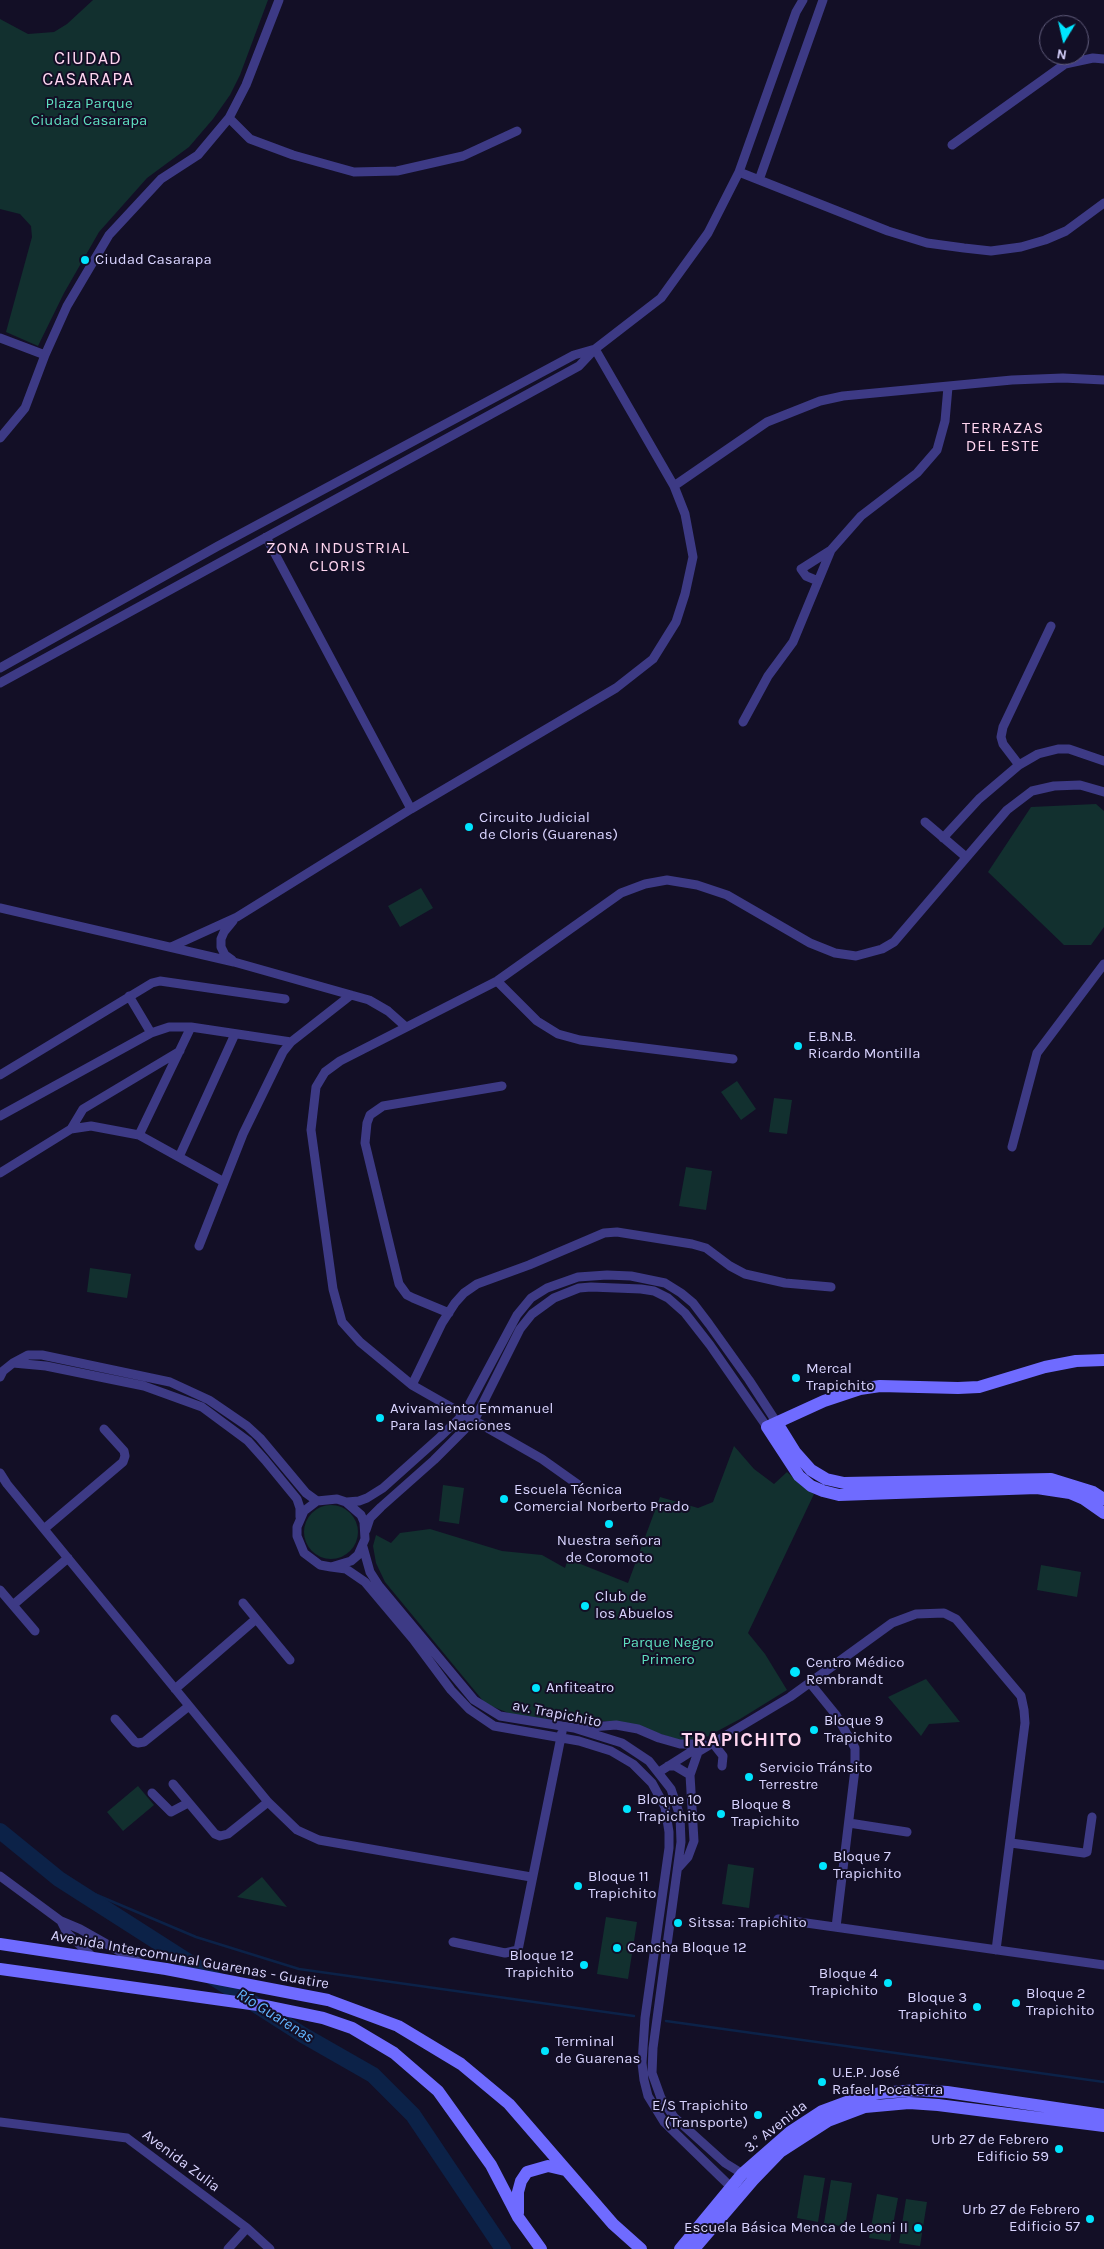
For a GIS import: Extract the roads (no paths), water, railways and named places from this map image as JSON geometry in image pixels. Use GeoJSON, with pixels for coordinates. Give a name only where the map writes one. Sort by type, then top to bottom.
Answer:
{"type":"FeatureCollection","features":[{"type":"Feature","properties":{"kind":"street"},"geometry":{"type":"LineString","coordinates":[[0,438],[25,408],[44,355],[66,306],[109,235],[161,179],[198,155],[228,118],[246,85],[279,0]]}},
{"type":"Feature","properties":{"kind":"street"},"geometry":{"type":"LineString","coordinates":[[0,683],[579,366],[595,349],[661,298],[708,233],[739,172],[796,12],[803,0]]}},
{"type":"Feature","properties":{"kind":"street"},"geometry":{"type":"LineString","coordinates":[[759,180],[824,0]]}},
{"type":"Feature","properties":{"kind":"street"},"geometry":{"type":"LineString","coordinates":[[952,145],[1065,64],[1093,58],[1104,59]]}},
{"type":"Feature","properties":{"kind":"street"},"geometry":{"type":"LineString","coordinates":[[228,118],[250,139],[293,155],[354,172],[398,171],[463,156],[517,131]]}},
{"type":"Feature","properties":{"kind":"street"},"geometry":{"type":"LineString","coordinates":[[739,172],[888,231],[927,243],[991,251],[1021,247],[1045,240],[1066,231],[1104,203]]}},
{"type":"Feature","properties":{"kind":"street"},"geometry":{"type":"LineString","coordinates":[[0,338],[44,355]]}},
{"type":"Feature","properties":{"kind":"street"},"geometry":{"type":"LineString","coordinates":[[171,947],[237,917],[411,809],[616,688],[653,659],[676,622],[685,594],[692,558],[685,514],[674,486],[595,349]]}},
{"type":"Feature","properties":{"kind":"street"},"geometry":{"type":"LineString","coordinates":[[0,668],[218,546],[574,355],[595,349]]}},
{"type":"Feature","properties":{"kind":"street"},"geometry":{"type":"LineString","coordinates":[[674,486],[767,422],[795,410],[843,396],[1012,380],[1063,378],[1104,380]]}},
{"type":"Feature","properties":{"kind":"street"},"geometry":{"type":"LineString","coordinates":[[818,581],[806,576],[801,569],[831,550],[861,516],[917,473],[937,450],[945,421],[948,387]]}},
{"type":"Feature","properties":{"kind":"street"},"geometry":{"type":"LineString","coordinates":[[266,537],[411,809]]}},
{"type":"Feature","properties":{"kind":"street"},"geometry":{"type":"LineString","coordinates":[[743,722],[768,676],[793,642],[831,550]]}},
{"type":"Feature","properties":{"kind":"street"},"geometry":{"type":"LineString","coordinates":[[1019,764],[1003,744],[1001,737],[1003,727],[1051,626]]}},
{"type":"Feature","properties":{"kind":"street"},"geometry":{"type":"LineString","coordinates":[[943,838],[979,799],[1019,764],[1038,754],[1058,749],[1076,751],[1104,761]]}},
{"type":"Feature","properties":{"kind":"street"},"geometry":{"type":"LineString","coordinates":[[580,1486],[542,1459],[412,1385],[360,1342],[342,1322],[337,1309],[311,1130],[316,1087],[325,1072],[340,1061],[496,981],[621,893],[645,884],[667,880],[728,895],[810,942],[835,953],[856,956],[882,949],[894,942],[1007,810],[1032,791],[1054,786],[1080,784],[1104,792]]}},
{"type":"Feature","properties":{"kind":"street"},"geometry":{"type":"LineString","coordinates":[[925,822],[966,858]]}},
{"type":"Feature","properties":{"kind":"street"},"geometry":{"type":"LineString","coordinates":[[0,908],[234,962],[370,1000],[388,1010],[406,1026]]}},
{"type":"Feature","properties":{"kind":"street"},"geometry":{"type":"LineString","coordinates":[[234,962],[225,955],[221,947],[221,939],[224,932],[237,917]]}},
{"type":"Feature","properties":{"kind":"street"},"geometry":{"type":"LineString","coordinates":[[1012,1147],[1037,1053],[1104,964]]}},
{"type":"Feature","properties":{"kind":"street"},"geometry":{"type":"LineString","coordinates":[[0,1075],[145,986],[160,981],[285,998]]}},
{"type":"Feature","properties":{"kind":"street"},"geometry":{"type":"LineString","coordinates":[[496,981],[538,1021],[558,1034],[580,1040],[733,1059]]}},
{"type":"Feature","properties":{"kind":"street"},"geometry":{"type":"LineString","coordinates":[[199,1246],[243,1134],[283,1052],[291,1042],[351,995]]}},
{"type":"Feature","properties":{"kind":"street"},"geometry":{"type":"LineString","coordinates":[[129,996],[151,1033]]}},
{"type":"Feature","properties":{"kind":"street"},"geometry":{"type":"LineString","coordinates":[[0,1116],[151,1033],[169,1027],[191,1027],[291,1042]]}},
{"type":"Feature","properties":{"kind":"street"},"geometry":{"type":"LineString","coordinates":[[139,1136],[191,1027]]}},
{"type":"Feature","properties":{"kind":"street"},"geometry":{"type":"LineString","coordinates":[[179,1157],[235,1034]]}},
{"type":"Feature","properties":{"kind":"street"},"geometry":{"type":"LineString","coordinates":[[71,1129],[83,1109],[180,1051]]}},
{"type":"Feature","properties":{"kind":"street"},"geometry":{"type":"LineString","coordinates":[[449,1312],[407,1295],[399,1284],[365,1143],[367,1123],[370,1115],[383,1106],[502,1086]]}},
{"type":"Feature","properties":{"kind":"street"},"geometry":{"type":"LineString","coordinates":[[0,1173],[71,1129],[91,1126],[139,1136],[224,1182]]}},
{"type":"Feature","properties":{"kind":"street"},"geometry":{"type":"LineString","coordinates":[[412,1385],[449,1312],[464,1293],[477,1284],[604,1233],[617,1232],[692,1244],[706,1248],[730,1266],[745,1274],[785,1283],[831,1287]]}},
{"type":"Feature","properties":{"kind":"street"},"geometry":{"type":"LineString","coordinates":[[300,1519],[304,1511],[317,1501],[326,1498],[346,1502],[368,1498],[383,1488],[440,1437],[464,1414],[516,1315],[531,1298],[547,1288],[578,1277],[607,1275],[631,1276],[665,1283],[693,1303],[750,1380],[798,1476],[811,1486],[839,1495],[1037,1488],[1070,1493],[1084,1499],[1104,1513]]}},
{"type":"Feature","properties":{"kind":"street"},"geometry":{"type":"LineString","coordinates":[[331,1567],[350,1561],[363,1547],[370,1518],[475,1420],[520,1329],[532,1314],[554,1298],[579,1288],[614,1287],[654,1291],[677,1306],[810,1470],[826,1480],[844,1484],[1051,1479],[1093,1492],[1104,1499]]}},
{"type":"Feature","properties":{"kind":"street"},"geometry":{"type":"LineString","coordinates":[[0,1377],[3,1371],[13,1363],[28,1355],[42,1355],[146,1376],[189,1390],[209,1400],[247,1426],[260,1438],[306,1493],[317,1501]]}},
{"type":"Feature","properties":{"kind":"street"},"geometry":{"type":"LineString","coordinates":[[772,1425],[824,1401],[860,1389],[880,1386],[979,1387],[1045,1367],[1076,1361],[1104,1360]]}},
{"type":"Feature","properties":{"kind":"street"},"geometry":{"type":"LineString","coordinates":[[13,1363],[46,1366],[144,1386],[202,1407],[248,1441],[266,1460],[296,1499],[300,1508],[297,1536],[304,1554],[311,1561],[346,1569],[365,1582],[413,1638],[460,1700],[476,1714],[494,1726],[588,1744],[621,1755],[644,1773],[652,1783],[665,1807],[669,1826],[669,1848],[646,2018],[642,2063],[644,2080],[648,2096],[664,2122],[736,2192]]}},
{"type":"Feature","properties":{"kind":"street"},"geometry":{"type":"LineString","coordinates":[[44,1529],[124,1462],[124,1451],[104,1429]]}},
{"type":"Feature","properties":{"kind":"street"},"geometry":{"type":"LineString","coordinates":[[0,1473],[268,1802],[297,1830],[319,1840],[531,1877]]}},
{"type":"Feature","properties":{"kind":"street"},"geometry":{"type":"LineString","coordinates":[[346,1502],[361,1514],[366,1531]]}},
{"type":"Feature","properties":{"kind":"street","name":"av. Trapichito"},"geometry":{"type":"LineString","coordinates":[[363,1547],[370,1572],[392,1604],[474,1700],[500,1716],[574,1728],[622,1742],[635,1750],[659,1772],[671,1789],[680,1816],[681,1842],[654,2036],[652,2073],[661,2098],[674,2118],[725,2163],[748,2177]]}},
{"type":"Feature","properties":{"kind":"street"},"geometry":{"type":"LineString","coordinates":[[13,1605],[68,1558]]}},
{"type":"Feature","properties":{"kind":"street"},"geometry":{"type":"LineString","coordinates":[[0,1590],[35,1631]]}},
{"type":"Feature","properties":{"kind":"street"},"geometry":{"type":"LineString","coordinates":[[243,1603],[290,1660]]}},
{"type":"Feature","properties":{"kind":"street"},"geometry":{"type":"LineString","coordinates":[[659,1772],[790,1697],[892,1623],[916,1614],[944,1613],[956,1620],[1021,1696],[1025,1723],[996,1950]]}},
{"type":"Feature","properties":{"kind":"street"},"geometry":{"type":"LineString","coordinates":[[176,1689],[256,1619]]}},
{"type":"Feature","properties":{"kind":"street"},"geometry":{"type":"LineString","coordinates":[[810,1683],[836,1714],[856,1748],[836,1927]]}},
{"type":"Feature","properties":{"kind":"street"},"geometry":{"type":"LineString","coordinates":[[116,1719],[135,1742],[144,1742],[189,1706]]}},
{"type":"Feature","properties":{"kind":"street"},"geometry":{"type":"LineString","coordinates":[[574,1728],[616,1725],[638,1729],[680,1744],[708,1743],[723,1756],[722,1766]]}},
{"type":"Feature","properties":{"kind":"street"},"geometry":{"type":"LineString","coordinates":[[453,1942],[505,1953],[518,1950],[531,1877],[563,1727]]}},
{"type":"Feature","properties":{"kind":"street"},"geometry":{"type":"LineString","coordinates":[[668,1766],[675,1766],[690,1775],[698,1752],[708,1743]]}},
{"type":"Feature","properties":{"kind":"street","name":"av. Trapichito"},"geometry":{"type":"LineString","coordinates":[[679,1867],[688,1857],[694,1841],[690,1775]]}},
{"type":"Feature","properties":{"kind":"street"},"geometry":{"type":"LineString","coordinates":[[173,1784],[215,1834],[220,1836],[228,1834],[268,1802]]}},
{"type":"Feature","properties":{"kind":"street"},"geometry":{"type":"LineString","coordinates":[[152,1793],[171,1812],[188,1803]]}},
{"type":"Feature","properties":{"kind":"street"},"geometry":{"type":"LineString","coordinates":[[1011,1843],[1084,1853],[1087,1852],[1092,1817]]}},
{"type":"Feature","properties":{"kind":"street"},"geometry":{"type":"LineString","coordinates":[[849,1822],[907,1832]]}},
{"type":"Feature","properties":{"kind":"street"},"geometry":{"type":"LineString","coordinates":[[0,1876],[61,1921],[103,1940],[146,1966]]}},
{"type":"Feature","properties":{"kind":"street"},"geometry":{"type":"LineString","coordinates":[[778,1919],[1104,1966]]}},
{"type":"Feature","properties":{"kind":"street"},"geometry":{"type":"LineString","coordinates":[[61,1921],[67,1933],[94,1958]]}},
{"type":"Feature","properties":{"kind":"street","name":"Avenida Intercomunal Guarenas - Guatire"},"geometry":{"type":"LineString","coordinates":[[0,1944],[166,1969],[328,2000],[398,2026],[453,2059],[509,2104],[613,2224],[641,2249]]}},
{"type":"Feature","properties":{"kind":"street"},"geometry":{"type":"LineString","coordinates":[[0,1969],[216,1998],[323,2018],[352,2028],[376,2041],[409,2064],[438,2091],[491,2165],[518,2217],[541,2249]]}},
{"type":"Feature","properties":{"kind":"street","name":"3.° Avenida"},"geometry":{"type":"LineString","coordinates":[[748,2177],[790,2132],[822,2111],[858,2098],[880,2093],[918,2090],[947,2092],[1104,2115]]}},
{"type":"Feature","properties":{"kind":"street","name":"3.° Avenida"},"geometry":{"type":"LineString","coordinates":[[748,2177],[808,2132],[847,2112],[884,2104],[938,2105],[1104,2126]]}},
{"type":"Feature","properties":{"kind":"street","name":"Avenida Zulia"},"geometry":{"type":"LineString","coordinates":[[0,2122],[127,2138],[247,2228],[270,2249]]}},
{"type":"Feature","properties":{"kind":"street"},"geometry":{"type":"LineString","coordinates":[[518,2217],[518,2192],[521,2181],[527,2172],[548,2166],[565,2170]]}},
{"type":"Feature","properties":{"kind":"street"},"geometry":{"type":"LineString","coordinates":[[694,2249],[748,2177]]}},
{"type":"Feature","properties":{"kind":"street"},"geometry":{"type":"LineString","coordinates":[[680,2249],[736,2192]]}},
{"type":"Feature","properties":{"kind":"street"},"geometry":{"type":"LineString","coordinates":[[228,2249],[247,2228]]}},
{"type":"Feature","properties":{"kind":"waterway","name":"Río Guarenas"},"geometry":{"type":"LineString","coordinates":[[0,1831],[59,1879],[303,2035],[373,2075],[413,2115],[503,2249]]}},
{"type":"Feature","properties":{"kind":"waterway"},"geometry":{"type":"LineString","coordinates":[[59,1879],[196,1937],[299,1969],[634,2016]]}},
{"type":"Feature","properties":{"kind":"waterway"},"geometry":{"type":"LineString","coordinates":[[666,2021],[1104,2082]]}},
{"type":"Feature","properties":{"kind":"place","name":"Ciudad Casarapa"},"geometry":{"type":"Point","coordinates":[85,260]}},
{"type":"Feature","properties":{"kind":"place","name":"Circuito Judicial de Cloris (Guarenas)"},"geometry":{"type":"Point","coordinates":[469,827]}},
{"type":"Feature","properties":{"kind":"place","name":"E.B.N.B. Ricardo Montilla"},"geometry":{"type":"Point","coordinates":[798,1046]}},
{"type":"Feature","properties":{"kind":"place","name":"Mercal Trapichito"},"geometry":{"type":"Point","coordinates":[796,1378]}},
{"type":"Feature","properties":{"kind":"place","name":"Avivamiento Emmanuel Para las Naciones"},"geometry":{"type":"Point","coordinates":[380,1418]}},
{"type":"Feature","properties":{"kind":"place","name":"Escuela Técnica Comercial Norberto Prado"},"geometry":{"type":"Point","coordinates":[504,1499]}},
{"type":"Feature","properties":{"kind":"place","name":"Nuestra señora de Coromoto"},"geometry":{"type":"Point","coordinates":[609,1524]}},
{"type":"Feature","properties":{"kind":"place","name":"Club de los Abuelos"},"geometry":{"type":"Point","coordinates":[585,1606]}},
{"type":"Feature","properties":{"kind":"place","name":"Centro Médico Rembrandt"},"geometry":{"type":"Point","coordinates":[795,1672]}},
{"type":"Feature","properties":{"kind":"place","name":"Anfiteatro"},"geometry":{"type":"Point","coordinates":[536,1688]}},
{"type":"Feature","properties":{"kind":"place","name":"Bloque 9 Trapichito"},"geometry":{"type":"Point","coordinates":[814,1730]}},
{"type":"Feature","properties":{"kind":"place","name":"Servicio Tránsito Terrestre"},"geometry":{"type":"Point","coordinates":[749,1777]}},
{"type":"Feature","properties":{"kind":"place","name":"Bloque 10 Trapichito"},"geometry":{"type":"Point","coordinates":[627,1809]}},
{"type":"Feature","properties":{"kind":"place","name":"Bloque 8 Trapichito"},"geometry":{"type":"Point","coordinates":[721,1814]}},
{"type":"Feature","properties":{"kind":"place","name":"Bloque 7 Trapichito"},"geometry":{"type":"Point","coordinates":[823,1866]}},
{"type":"Feature","properties":{"kind":"place","name":"Bloque 11 Trapichito"},"geometry":{"type":"Point","coordinates":[578,1886]}},
{"type":"Feature","properties":{"kind":"place","name":"Sitssa: Trapichito"},"geometry":{"type":"Point","coordinates":[678,1923]}},
{"type":"Feature","properties":{"kind":"place","name":"Cancha Bloque 12"},"geometry":{"type":"Point","coordinates":[617,1948]}},
{"type":"Feature","properties":{"kind":"place","name":"Bloque 12 Trapichito"},"geometry":{"type":"Point","coordinates":[584,1965]}},
{"type":"Feature","properties":{"kind":"place","name":"Bloque 4 Trapichito"},"geometry":{"type":"Point","coordinates":[888,1983]}},
{"type":"Feature","properties":{"kind":"place","name":"Bloque 2 Trapichito"},"geometry":{"type":"Point","coordinates":[1016,2003]}},
{"type":"Feature","properties":{"kind":"place","name":"Bloque 3 Trapichito"},"geometry":{"type":"Point","coordinates":[977,2007]}},
{"type":"Feature","properties":{"kind":"place","name":"Terminal de Guarenas"},"geometry":{"type":"Point","coordinates":[545,2051]}},
{"type":"Feature","properties":{"kind":"place","name":"U.E.P. José Rafael Pocaterra"},"geometry":{"type":"Point","coordinates":[822,2082]}},
{"type":"Feature","properties":{"kind":"place","name":"E/S Trapichito (Transporte)"},"geometry":{"type":"Point","coordinates":[758,2115]}},
{"type":"Feature","properties":{"kind":"place","name":"Urb 27 de Febrero Edificio 59"},"geometry":{"type":"Point","coordinates":[1059,2149]}},
{"type":"Feature","properties":{"kind":"place","name":"Urb 27 de Febrero Edificio 57"},"geometry":{"type":"Point","coordinates":[1090,2219]}},
{"type":"Feature","properties":{"kind":"place","name":"Escuela Básica Menca de Leoni II"},"geometry":{"type":"Point","coordinates":[918,2228]}},
{"type":"Feature","properties":{"kind":"district","name":"CIUDAD CASARAPA"},"geometry":{"type":"Point","coordinates":[88,69]}},
{"type":"Feature","properties":{"kind":"district","name":"TERRAZAS DEL ESTE"},"geometry":{"type":"Point","coordinates":[1003,437]}},
{"type":"Feature","properties":{"kind":"district","name":"ZONA INDUSTRIAL CLORIS"},"geometry":{"type":"Point","coordinates":[338,557]}},
{"type":"Feature","properties":{"kind":"district","name":"TRAPICHITO"},"geometry":{"type":"Point","coordinates":[742,1740]}},
{"type":"Feature","properties":{"kind":"park label","name":"Plaza Parque Ciudad Casarapa"},"geometry":{"type":"Point","coordinates":[89,112]}},
{"type":"Feature","properties":{"kind":"park label","name":"Parque Negro Primero"},"geometry":{"type":"Point","coordinates":[668,1652]}}]}
